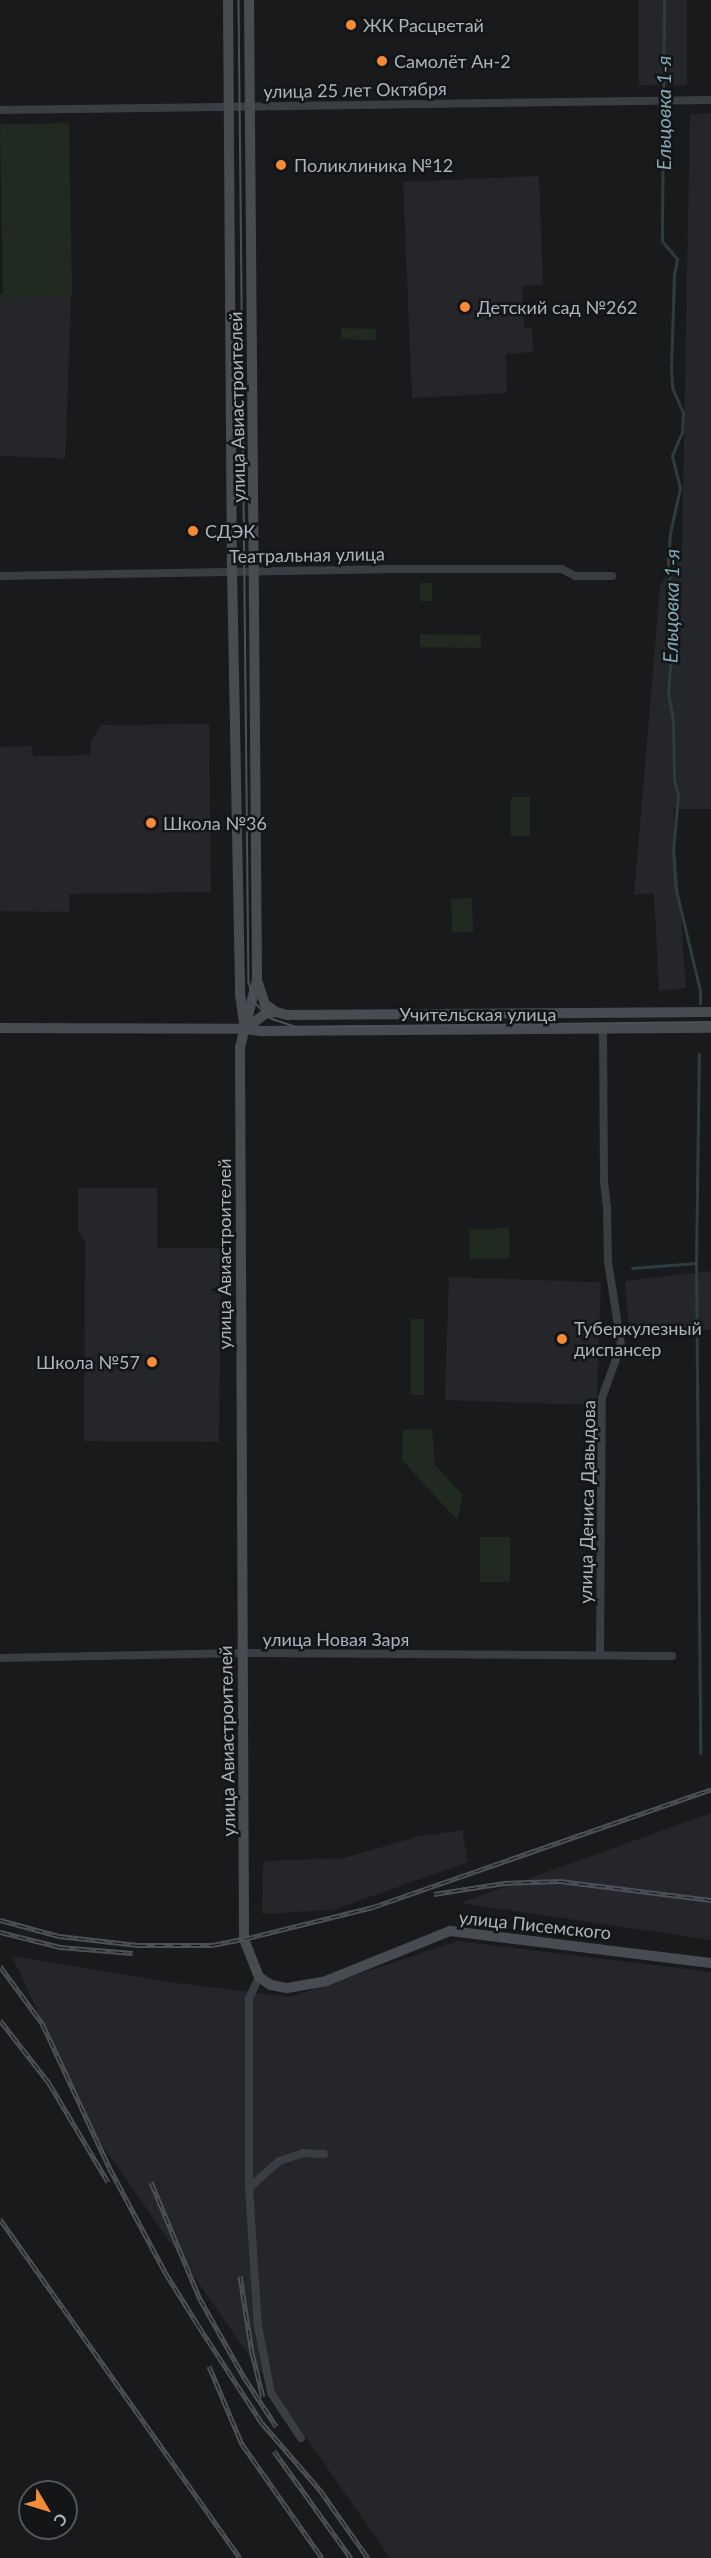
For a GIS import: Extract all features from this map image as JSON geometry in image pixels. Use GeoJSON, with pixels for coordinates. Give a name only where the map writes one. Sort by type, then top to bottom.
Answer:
{"type":"FeatureCollection","features":[{"type":"Feature","properties":{"kind":"main road","name":"улица Авиастроителей"},"geometry":{"type":"LineString","coordinates":[[228,0],[232,570],[240,994],[245,1029]]}},
{"type":"Feature","properties":{"kind":"main road","name":"улица Авиастроителей"},"geometry":{"type":"LineString","coordinates":[[249,0],[257,980],[240,1047],[244,1939],[259,1977]]}},
{"type":"Feature","properties":{"kind":"main road"},"geometry":{"type":"LineString","coordinates":[[257,980],[263,1000],[276,1012]]}},
{"type":"Feature","properties":{"kind":"main road"},"geometry":{"type":"LineString","coordinates":[[245,1029],[265,1014],[276,1012]]}},
{"type":"Feature","properties":{"kind":"main road","name":"Учительская улица"},"geometry":{"type":"LineString","coordinates":[[276,1012],[287,1015],[711,1012]]}},
{"type":"Feature","properties":{"kind":"main road","name":"Учительская улица"},"geometry":{"type":"LineString","coordinates":[[0,1028],[245,1029],[261,1031],[711,1028]]}},
{"type":"Feature","properties":{"kind":"main road","name":"улица Писемского"},"geometry":{"type":"LineString","coordinates":[[259,1977],[271,1984],[287,1988],[326,1981],[450,1931],[711,1963]]}},
{"type":"Feature","properties":{"kind":"street","name":"улица 25 лет Октября"},"geometry":{"type":"LineString","coordinates":[[0,110],[711,100]]}},
{"type":"Feature","properties":{"kind":"street","name":"Театральная улица"},"geometry":{"type":"LineString","coordinates":[[0,576],[232,570],[562,569],[575,576],[612,576]]}},
{"type":"Feature","properties":{"kind":"street","name":"улица Дениса Давыдова"},"geometry":{"type":"LineString","coordinates":[[600,1655],[602,1398],[621,1345],[608,1261],[604,1181],[603,1030]]}},
{"type":"Feature","properties":{"kind":"street","name":"улица Новая Заря"},"geometry":{"type":"LineString","coordinates":[[0,1658],[243,1653],[672,1656]]}},
{"type":"Feature","properties":{"kind":"street"},"geometry":{"type":"LineString","coordinates":[[259,1977],[249,1998],[249,2187],[258,2326],[271,2392],[301,2438]]}},
{"type":"Feature","properties":{"kind":"street"},"geometry":{"type":"LineString","coordinates":[[249,2187],[279,2161],[303,2154],[324,2154]]}},
{"type":"Feature","properties":{"kind":"shaded area"},"geometry":{"type":"Polygon","coordinates":[[[639,0],[687,0],[687,85],[639,85],[639,0]]]}},
{"type":"Feature","properties":{"kind":"shaded area"},"geometry":{"type":"Polygon","coordinates":[[[711,113],[711,809],[673,809],[686,988],[659,991],[654,893],[634,895],[660,587],[682,546],[690,114],[711,113]]]}},
{"type":"Feature","properties":{"kind":"shaded area"},"geometry":{"type":"Polygon","coordinates":[[[69,123],[72,296],[3,297],[0,124],[69,123]]]}},
{"type":"Feature","properties":{"kind":"shaded area","name":"Детский сад №262"},"geometry":{"type":"Polygon","coordinates":[[[539,176],[543,285],[522,286],[524,328],[532,328],[533,352],[506,354],[507,393],[412,398],[403,182],[539,176]]]}},
{"type":"Feature","properties":{"kind":"shaded area"},"geometry":{"type":"Polygon","coordinates":[[[0,294],[71,296],[65,458],[0,456],[0,294]]]}},
{"type":"Feature","properties":{"kind":"shaded area"},"geometry":{"type":"Polygon","coordinates":[[[341,328],[376,329],[376,340],[341,339],[341,328]]]}},
{"type":"Feature","properties":{"kind":"shaded area"},"geometry":{"type":"Polygon","coordinates":[[[420,583],[432,583],[432,601],[420,601],[420,583]]]}},
{"type":"Feature","properties":{"kind":"shaded area"},"geometry":{"type":"Polygon","coordinates":[[[420,634],[481,635],[481,648],[420,647],[420,634]]]}},
{"type":"Feature","properties":{"kind":"shaded area"},"geometry":{"type":"Polygon","coordinates":[[[209,724],[211,892],[69,894],[69,912],[0,911],[0,747],[32,746],[33,756],[91,755],[91,742],[101,725],[209,724]]]}},
{"type":"Feature","properties":{"kind":"shaded area"},"geometry":{"type":"Polygon","coordinates":[[[511,797],[530,797],[530,836],[511,836],[511,797]]]}},
{"type":"Feature","properties":{"kind":"shaded area"},"geometry":{"type":"Polygon","coordinates":[[[472,898],[473,932],[452,933],[451,899],[472,898]]]}},
{"type":"Feature","properties":{"kind":"shaded area","name":"Школа №57"},"geometry":{"type":"Polygon","coordinates":[[[78,1188],[157,1188],[157,1248],[221,1248],[219,1442],[84,1441],[85,1241],[78,1232],[78,1188]]]}},
{"type":"Feature","properties":{"kind":"shaded area"},"geometry":{"type":"Polygon","coordinates":[[[509,1228],[510,1258],[470,1259],[469,1229],[509,1228]]]}},
{"type":"Feature","properties":{"kind":"shaded area"},"geometry":{"type":"Polygon","coordinates":[[[711,1271],[711,1330],[629,1331],[625,1281],[711,1271]]]}},
{"type":"Feature","properties":{"kind":"shaded area"},"geometry":{"type":"Polygon","coordinates":[[[449,1277],[601,1282],[597,1405],[445,1400],[449,1277]]]}},
{"type":"Feature","properties":{"kind":"shaded area"},"geometry":{"type":"Polygon","coordinates":[[[411,1319],[424,1319],[424,1395],[411,1395],[411,1319]]]}},
{"type":"Feature","properties":{"kind":"shaded area"},"geometry":{"type":"Polygon","coordinates":[[[432,1429],[435,1465],[463,1495],[457,1520],[402,1460],[403,1430],[432,1429]]]}},
{"type":"Feature","properties":{"kind":"shaded area"},"geometry":{"type":"Polygon","coordinates":[[[480,1537],[510,1537],[510,1582],[480,1582],[480,1537]]]}},
{"type":"Feature","properties":{"kind":"shaded area"},"geometry":{"type":"Polygon","coordinates":[[[711,1813],[711,1940],[460,1903],[711,1813]]]}},
{"type":"Feature","properties":{"kind":"shaded area"},"geometry":{"type":"Polygon","coordinates":[[[462,1830],[468,1862],[333,1910],[262,1914],[263,1861],[344,1858],[416,1837],[462,1830]]]}},
{"type":"Feature","properties":{"kind":"shaded area"},"geometry":{"type":"Polygon","coordinates":[[[458,1941],[711,1972],[711,2558],[390,2558],[94,2133],[12,1956],[177,1983],[290,1997],[458,1941]]]}},
{"type":"Feature","properties":{"kind":"waterway","name":"Ельцовка 1-я"},"geometry":{"type":"LineString","coordinates":[[664,0],[662,241],[677,259],[674,274],[671,367],[672,387],[683,413],[682,432],[672,456],[680,488],[670,533],[668,564],[674,619],[668,692],[673,721],[674,780],[678,795],[673,851],[676,890],[700,991],[700,1003]]}},
{"type":"Feature","properties":{"kind":"waterway","name":"Ельцовка 1-я"},"geometry":{"type":"LineString","coordinates":[[632,1268],[696,1263],[699,1054]]}},
{"type":"Feature","properties":{"kind":"waterway","name":"Ельцовка 1-я"},"geometry":{"type":"LineString","coordinates":[[696,1263],[700,1753]]}},
{"type":"Feature","properties":{"kind":"tram line"},"geometry":{"type":"LineString","coordinates":[[239,0],[249,982],[254,1002],[272,1019],[297,1027],[711,1022]]}},
{"type":"Feature","properties":{"kind":"railway"},"geometry":{"type":"LineString","coordinates":[[0,1920],[59,1936],[137,1945],[212,1945],[373,1907],[711,1789]]}},
{"type":"Feature","properties":{"kind":"railway"},"geometry":{"type":"LineString","coordinates":[[434,1894],[504,1883],[560,1881],[711,1900]]}},
{"type":"Feature","properties":{"kind":"railway"},"geometry":{"type":"LineString","coordinates":[[0,1932],[60,1947],[133,1953]]}},
{"type":"Feature","properties":{"kind":"railway"},"geometry":{"type":"LineString","coordinates":[[0,1966],[42,2023],[109,2167],[165,2272],[262,2423],[320,2490],[368,2558]]}},
{"type":"Feature","properties":{"kind":"railway"},"geometry":{"type":"LineString","coordinates":[[0,2020],[49,2083],[108,2182]]}},
{"type":"Feature","properties":{"kind":"railway"},"geometry":{"type":"LineString","coordinates":[[151,2182],[200,2299],[244,2377],[276,2426]]}},
{"type":"Feature","properties":{"kind":"railway"},"geometry":{"type":"LineString","coordinates":[[0,2219],[240,2558]]}},
{"type":"Feature","properties":{"kind":"railway"},"geometry":{"type":"LineString","coordinates":[[240,2276],[252,2353],[263,2397]]}},
{"type":"Feature","properties":{"kind":"railway"},"geometry":{"type":"LineString","coordinates":[[209,2366],[242,2444],[322,2558]]}},
{"type":"Feature","properties":{"kind":"railway"},"geometry":{"type":"LineString","coordinates":[[274,2451],[351,2558]]}},
{"type":"Feature","properties":{"kind":"place","name":"ЖК Расцветай"},"geometry":{"type":"Point","coordinates":[351,25]}},
{"type":"Feature","properties":{"kind":"place","name":"Самолёт Ан-2"},"geometry":{"type":"Point","coordinates":[382,61]}},
{"type":"Feature","properties":{"kind":"place","name":"Поликлиника №12"},"geometry":{"type":"Point","coordinates":[281,165]}},
{"type":"Feature","properties":{"kind":"place","name":"Детский сад №262"},"geometry":{"type":"Point","coordinates":[465,307]}},
{"type":"Feature","properties":{"kind":"place","name":"СДЭК"},"geometry":{"type":"Point","coordinates":[193,531]}},
{"type":"Feature","properties":{"kind":"place","name":"Школа №36"},"geometry":{"type":"Point","coordinates":[151,823]}},
{"type":"Feature","properties":{"kind":"place","name":"Туберкулезный диспансер"},"geometry":{"type":"Point","coordinates":[562,1339]}},
{"type":"Feature","properties":{"kind":"place","name":"Школа №57"},"geometry":{"type":"Point","coordinates":[152,1362]}}]}
